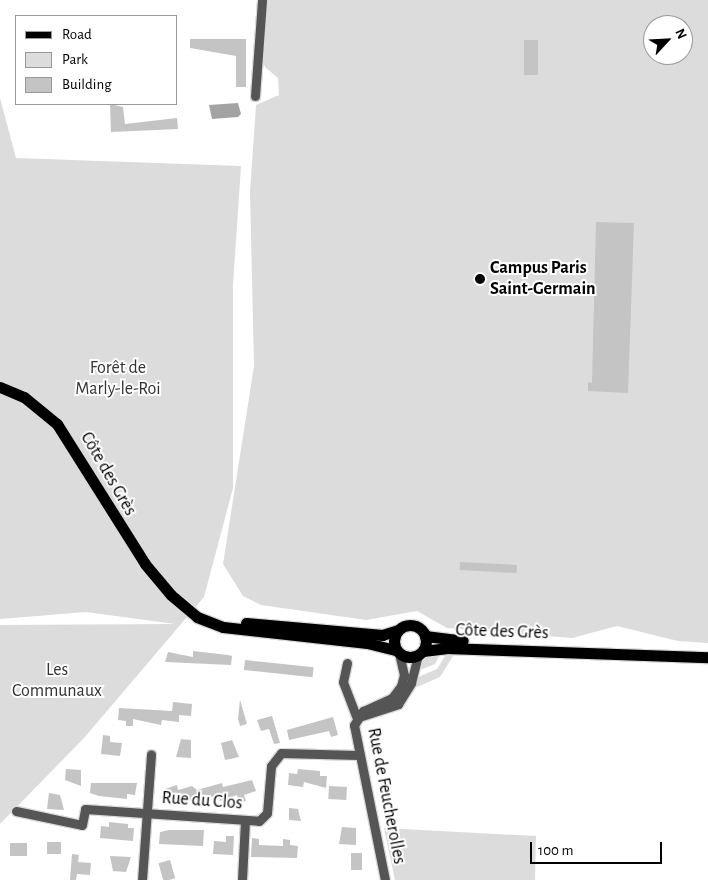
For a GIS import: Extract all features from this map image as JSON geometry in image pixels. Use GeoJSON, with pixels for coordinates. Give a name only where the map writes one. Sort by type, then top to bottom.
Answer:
{"type":"FeatureCollection","features":[{"type":"Feature","properties":{"kind":"main road","name":"Côte des Grès"},"geometry":{"type":"LineString","coordinates":[[0,387],[24,397],[57,424],[77,452],[122,532],[171,595],[197,617],[223,627],[366,643],[397,651]]}},
{"type":"Feature","properties":{"kind":"main road","name":"Côte des Grès"},"geometry":{"type":"LineString","coordinates":[[171,595],[218,620],[237,623],[382,635],[398,630]]}},
{"type":"Feature","properties":{"kind":"main road"},"geometry":{"type":"LineString","coordinates":[[414,625],[426,636],[421,653],[409,658],[397,651],[394,639],[398,630],[414,625]]}},
{"type":"Feature","properties":{"kind":"main road","name":"Côte des Grès"},"geometry":{"type":"LineString","coordinates":[[426,636],[579,652]]}},
{"type":"Feature","properties":{"kind":"main road","name":"Côte des Grès"},"geometry":{"type":"LineString","coordinates":[[421,653],[446,648],[708,657]]}},
{"type":"Feature","properties":{"kind":"street"},"geometry":{"type":"LineString","coordinates":[[255,96],[262,0]]}},
{"type":"Feature","properties":{"kind":"street","name":"Rue de Feucherolles"},"geometry":{"type":"LineString","coordinates":[[358,718],[363,711],[392,698],[401,686],[404,674],[397,651]]}},
{"type":"Feature","properties":{"kind":"street","name":"Rue de Feucherolles"},"geometry":{"type":"LineString","coordinates":[[358,718],[398,704],[411,683],[421,653]]}},
{"type":"Feature","properties":{"kind":"street","name":"Rue de Feucherolles"},"geometry":{"type":"LineString","coordinates":[[347,663],[343,682],[358,718],[358,755],[385,880]]}},
{"type":"Feature","properties":{"kind":"street","name":"Rue du Clos"},"geometry":{"type":"LineString","coordinates":[[16,812],[82,825],[85,809],[259,821],[267,813],[273,764],[281,753],[358,755]]}},
{"type":"Feature","properties":{"kind":"street","name":"Rue du Clos"},"geometry":{"type":"LineString","coordinates":[[142,880],[151,754]]}},
{"type":"Feature","properties":{"kind":"street"},"geometry":{"type":"LineString","coordinates":[[242,880],[245,820]]}},
{"type":"Feature","properties":{"kind":"green space","name":"Campus Paris Saint-Germain"},"geometry":{"type":"Polygon","coordinates":[[[266,0],[708,0],[708,643],[678,641],[617,626],[572,638],[447,628],[417,611],[366,620],[261,605],[243,596],[223,564],[254,366],[250,192],[256,105],[279,95],[278,78],[265,67],[261,54],[266,0]]]}},
{"type":"Feature","properties":{"kind":"green space","name":"Forêt de Marly-le-Roi"},"geometry":{"type":"Polygon","coordinates":[[[0,98],[16,158],[241,166],[233,285],[233,488],[204,597],[84,738],[0,824],[0,625],[175,624],[86,612],[0,619],[0,98]]]}},
{"type":"Feature","properties":{"kind":"green space"},"geometry":{"type":"Polygon","coordinates":[[[448,651],[453,651],[453,656],[440,677],[417,687],[416,678],[437,669],[448,651]]]}},
{"type":"Feature","properties":{"kind":"green space"},"geometry":{"type":"Polygon","coordinates":[[[431,652],[440,654],[435,664],[415,672],[420,660],[431,652]]]}},
{"type":"Feature","properties":{"kind":"green space"},"geometry":{"type":"Polygon","coordinates":[[[384,828],[536,836],[535,880],[395,880],[384,828]]]}},
{"type":"Feature","properties":{"kind":"shaded area"},"geometry":{"type":"Polygon","coordinates":[[[238,103],[241,114],[238,117],[212,119],[209,105],[238,103]]]}},
{"type":"Feature","properties":{"kind":"building"},"geometry":{"type":"Polygon","coordinates":[[[190,39],[246,39],[246,87],[236,87],[236,56],[190,48],[190,39]]]}},
{"type":"Feature","properties":{"kind":"building"},"geometry":{"type":"Polygon","coordinates":[[[524,40],[538,40],[538,75],[524,75],[524,40]]]}},
{"type":"Feature","properties":{"kind":"building"},"geometry":{"type":"Polygon","coordinates":[[[110,105],[123,107],[125,124],[177,118],[178,129],[111,132],[110,105]]]}},
{"type":"Feature","properties":{"kind":"building"},"geometry":{"type":"Polygon","coordinates":[[[596,222],[634,223],[628,393],[588,391],[588,382],[592,383],[596,222]]]}},
{"type":"Feature","properties":{"kind":"building"},"geometry":{"type":"Polygon","coordinates":[[[460,562],[517,565],[517,573],[460,570],[460,562]]]}},
{"type":"Feature","properties":{"kind":"building"},"geometry":{"type":"Polygon","coordinates":[[[193,651],[232,656],[231,665],[165,662],[168,652],[193,657],[193,651]]]}},
{"type":"Feature","properties":{"kind":"building"},"geometry":{"type":"Polygon","coordinates":[[[245,660],[314,667],[313,677],[244,670],[245,660]]]}},
{"type":"Feature","properties":{"kind":"building"},"geometry":{"type":"Polygon","coordinates":[[[240,700],[247,724],[240,726],[238,719],[240,700]]]}},
{"type":"Feature","properties":{"kind":"building"},"geometry":{"type":"Polygon","coordinates":[[[173,702],[192,704],[191,716],[179,715],[179,722],[162,720],[161,725],[133,719],[133,726],[126,726],[126,721],[118,720],[119,708],[172,711],[173,702]]]}},
{"type":"Feature","properties":{"kind":"building"},"geometry":{"type":"Polygon","coordinates":[[[272,716],[280,743],[274,744],[269,729],[261,731],[257,720],[272,716]]]}},
{"type":"Feature","properties":{"kind":"building"},"geometry":{"type":"Polygon","coordinates":[[[333,717],[338,735],[331,737],[329,731],[289,740],[287,730],[333,717]]]}},
{"type":"Feature","properties":{"kind":"building"},"geometry":{"type":"Polygon","coordinates":[[[103,735],[110,736],[110,742],[122,743],[120,756],[101,754],[103,735]]]}},
{"type":"Feature","properties":{"kind":"building"},"geometry":{"type":"Polygon","coordinates":[[[181,739],[191,740],[191,758],[176,757],[181,739]]]}},
{"type":"Feature","properties":{"kind":"building"},"geometry":{"type":"Polygon","coordinates":[[[232,740],[239,757],[225,760],[221,743],[232,740]]]}},
{"type":"Feature","properties":{"kind":"building"},"geometry":{"type":"Polygon","coordinates":[[[66,769],[81,770],[81,786],[65,780],[66,769]]]}},
{"type":"Feature","properties":{"kind":"building"},"geometry":{"type":"Polygon","coordinates":[[[298,769],[320,771],[320,776],[327,776],[326,788],[304,782],[303,787],[288,785],[289,773],[297,774],[298,769]]]}},
{"type":"Feature","properties":{"kind":"building"},"geometry":{"type":"Polygon","coordinates":[[[252,780],[256,791],[244,795],[246,801],[239,803],[237,795],[220,801],[219,796],[175,803],[174,799],[165,802],[162,790],[177,785],[178,790],[192,786],[197,790],[222,783],[223,787],[252,780]]]}},
{"type":"Feature","properties":{"kind":"building"},"geometry":{"type":"Polygon","coordinates":[[[91,783],[137,783],[135,795],[127,794],[127,799],[99,796],[90,793],[91,783]]]}},
{"type":"Feature","properties":{"kind":"building"},"geometry":{"type":"Polygon","coordinates":[[[329,786],[347,787],[346,800],[328,799],[329,786]]]}},
{"type":"Feature","properties":{"kind":"building"},"geometry":{"type":"Polygon","coordinates":[[[49,793],[60,795],[64,810],[47,809],[49,793]]]}},
{"type":"Feature","properties":{"kind":"building"},"geometry":{"type":"Polygon","coordinates":[[[289,808],[298,809],[301,821],[289,820],[289,808]]]}},
{"type":"Feature","properties":{"kind":"building"},"geometry":{"type":"Polygon","coordinates":[[[109,822],[128,824],[128,828],[134,828],[133,841],[100,838],[101,826],[109,827],[109,822]]]}},
{"type":"Feature","properties":{"kind":"building"},"geometry":{"type":"Polygon","coordinates":[[[342,827],[356,828],[356,845],[339,844],[342,827]]]}},
{"type":"Feature","properties":{"kind":"building"},"geometry":{"type":"Polygon","coordinates":[[[169,830],[204,830],[203,846],[159,844],[160,832],[169,830]]]}},
{"type":"Feature","properties":{"kind":"building"},"geometry":{"type":"Polygon","coordinates":[[[226,836],[234,836],[233,855],[213,854],[214,841],[226,842],[226,836]]]}},
{"type":"Feature","properties":{"kind":"building"},"geometry":{"type":"Polygon","coordinates":[[[252,838],[259,839],[259,845],[283,846],[283,839],[290,840],[290,845],[298,846],[297,858],[251,857],[252,838]]]}},
{"type":"Feature","properties":{"kind":"building"},"geometry":{"type":"Polygon","coordinates":[[[47,842],[61,842],[61,854],[47,854],[47,842]]]}},
{"type":"Feature","properties":{"kind":"building"},"geometry":{"type":"Polygon","coordinates":[[[10,843],[27,843],[27,856],[10,856],[10,843]]]}},
{"type":"Feature","properties":{"kind":"building"},"geometry":{"type":"Polygon","coordinates":[[[351,853],[362,853],[362,870],[351,870],[351,853]]]}},
{"type":"Feature","properties":{"kind":"building"},"geometry":{"type":"Polygon","coordinates":[[[72,854],[79,855],[78,862],[91,863],[90,875],[77,874],[76,880],[70,880],[72,854]]]}},
{"type":"Feature","properties":{"kind":"building"},"geometry":{"type":"Polygon","coordinates":[[[110,856],[131,857],[126,872],[113,871],[110,856]]]}},
{"type":"Feature","properties":{"kind":"building"},"geometry":{"type":"Polygon","coordinates":[[[170,860],[175,878],[163,880],[158,863],[170,860]]]}},
{"type":"Feature","properties":{"kind":"place","name":"Campus Paris Saint-Germain"},"geometry":{"type":"Point","coordinates":[480,279]}},
{"type":"Feature","properties":{"kind":"park label","name":"Les Communaux"},"geometry":{"type":"Point","coordinates":[57,681]}}]}
